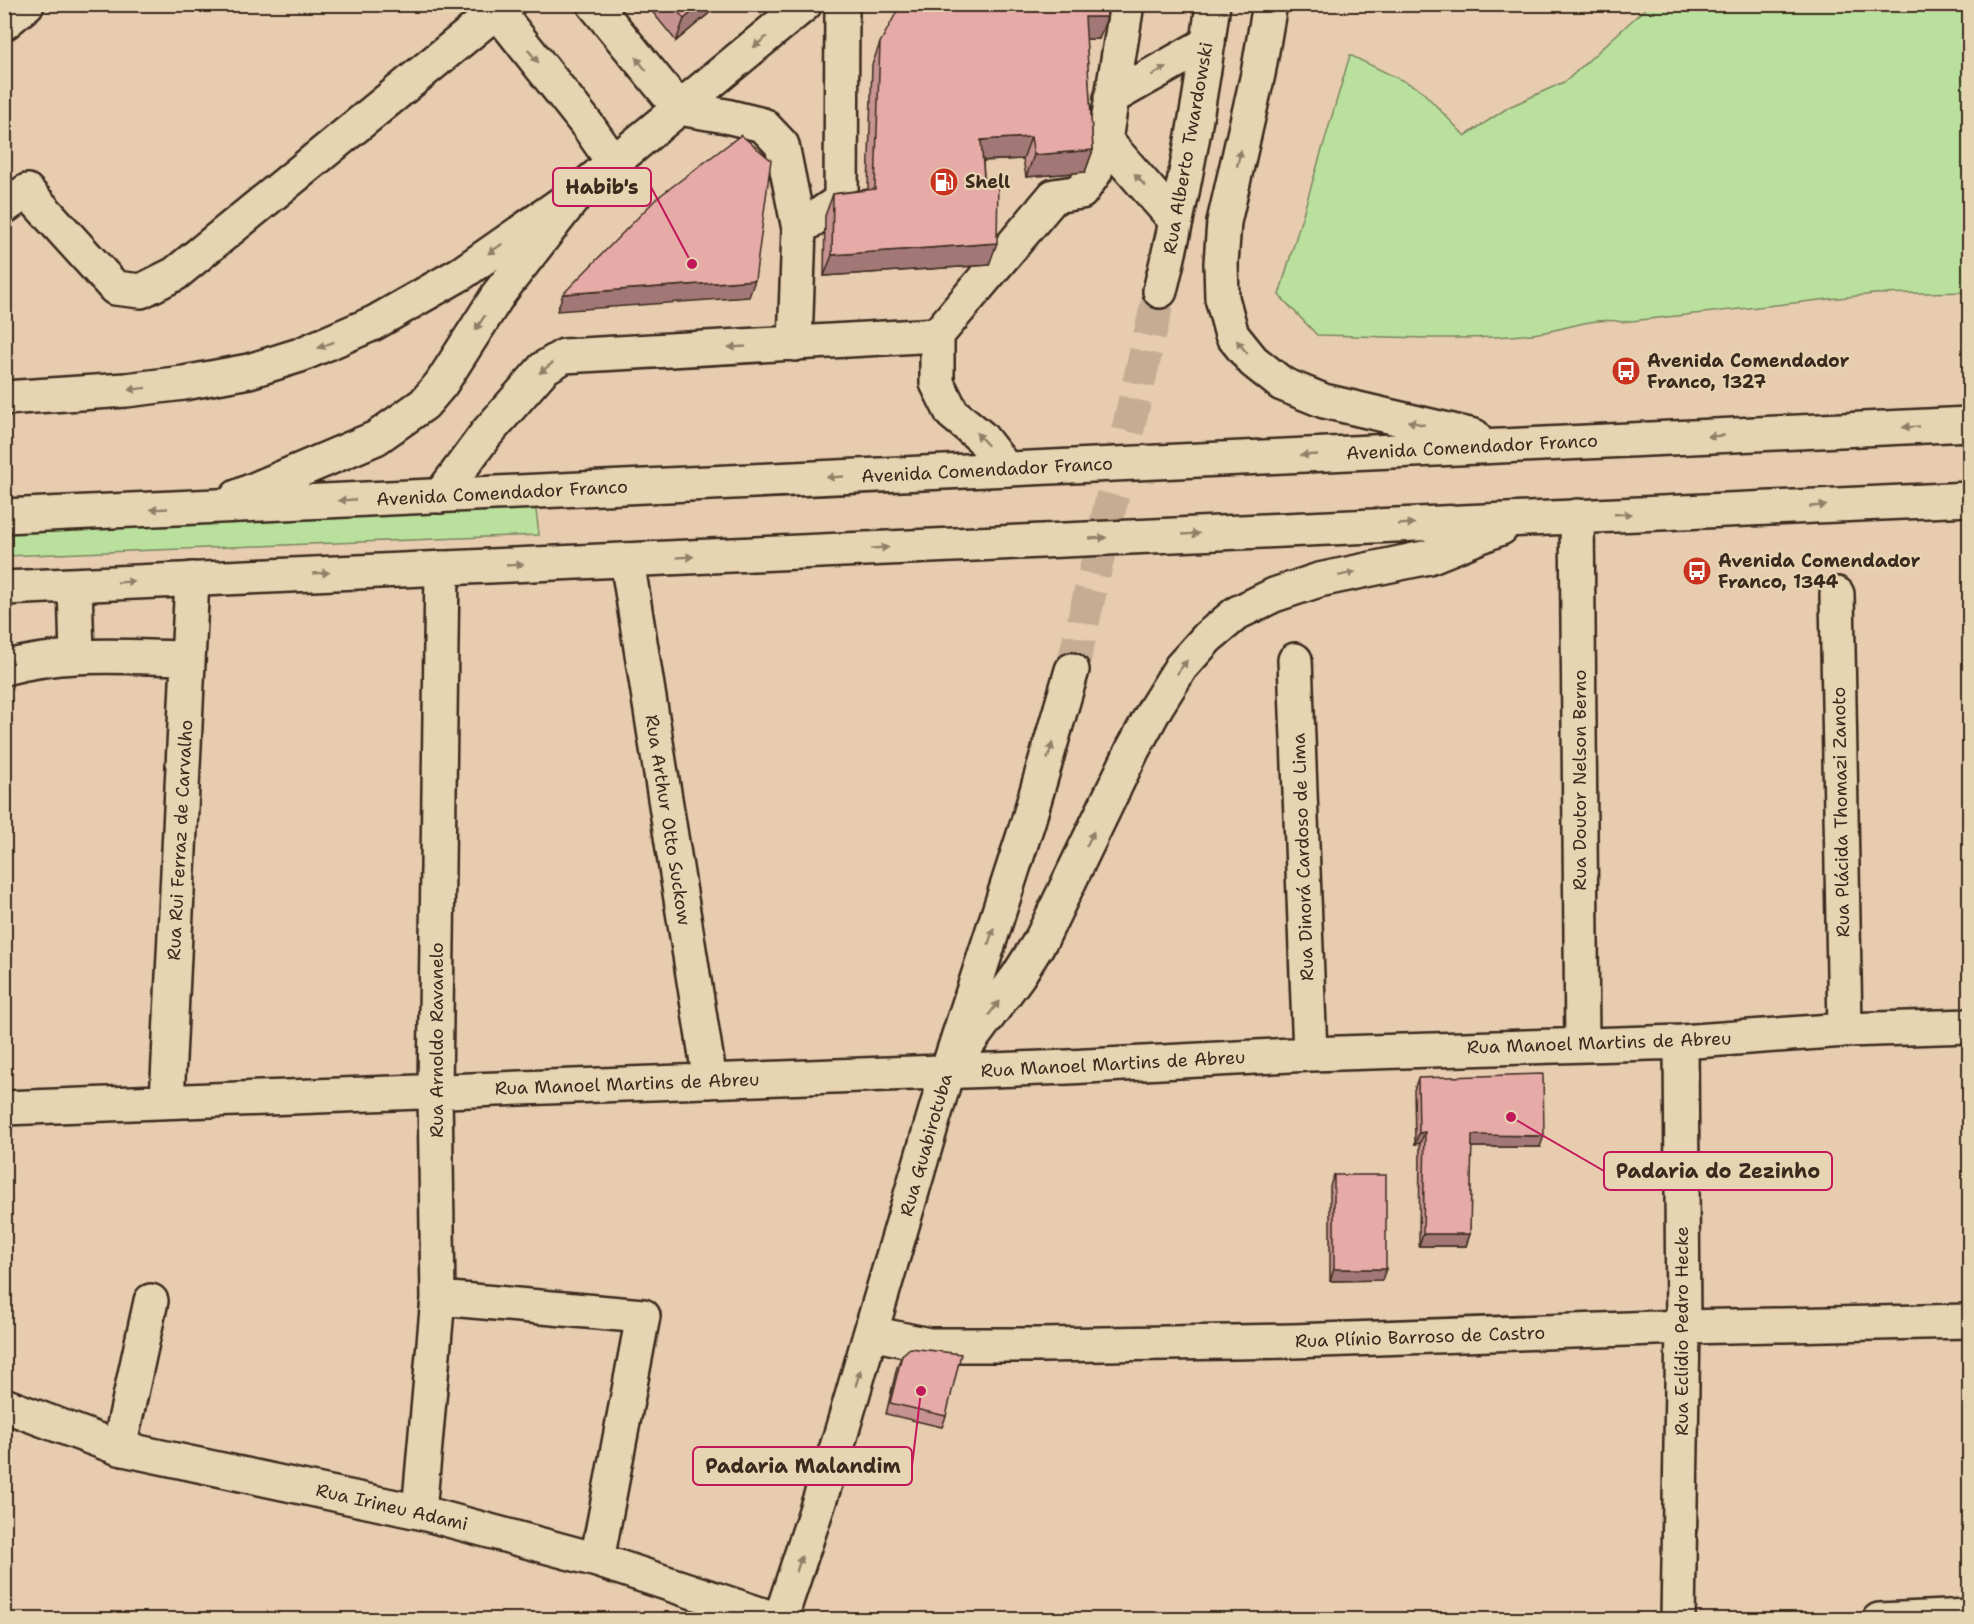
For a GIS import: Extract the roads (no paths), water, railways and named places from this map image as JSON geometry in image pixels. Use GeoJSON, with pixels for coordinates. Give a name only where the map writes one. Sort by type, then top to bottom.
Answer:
{"type":"FeatureCollection","features":[{"type":"Feature","properties":{"kind":"main road"},"geometry":{"type":"LineString","coordinates":[[4,23],[27,4]]}},
{"type":"Feature","properties":{"kind":"main road"},"geometry":{"type":"LineString","coordinates":[[594,4],[679,108],[763,125],[782,145],[799,229],[795,344]]}},
{"type":"Feature","properties":{"kind":"main road"},"geometry":{"type":"LineString","coordinates":[[4,398],[116,391],[184,383],[249,370],[300,355],[345,337],[424,296],[462,273],[578,192],[805,4]]}},
{"type":"Feature","properties":{"kind":"main road"},"geometry":{"type":"LineString","coordinates":[[799,229],[841,200],[842,4]]}},
{"type":"Feature","properties":{"kind":"main road"},"geometry":{"type":"LineString","coordinates":[[1006,470],[981,436],[952,413],[937,383],[937,334],[1054,196],[1081,192],[1095,172],[1105,140],[1127,4]]}},
{"type":"Feature","properties":{"kind":"main road","name":"Rua Alberto Twardowski"},"geometry":{"type":"LineString","coordinates":[[1160,291],[1192,137],[1213,4]]}},
{"type":"Feature","properties":{"kind":"main road"},"geometry":{"type":"LineString","coordinates":[[1270,4],[1258,74],[1224,222],[1221,262],[1222,298],[1232,334],[1253,361],[1282,384],[1324,401],[1514,446]]}},
{"type":"Feature","properties":{"kind":"main road"},"geometry":{"type":"LineString","coordinates":[[4,207],[27,190],[115,288],[141,291],[175,274],[503,8],[613,162]]}},
{"type":"Feature","properties":{"kind":"main road"},"geometry":{"type":"LineString","coordinates":[[1111,98],[1208,43]]}},
{"type":"Feature","properties":{"kind":"main road"},"geometry":{"type":"LineString","coordinates":[[1105,140],[1176,221]]}},
{"type":"Feature","properties":{"kind":"main road"},"geometry":{"type":"LineString","coordinates":[[218,506],[375,438],[424,404],[441,384],[500,292],[578,192]]}},
{"type":"Feature","properties":{"kind":"main road"},"geometry":{"type":"LineString","coordinates":[[440,496],[486,434],[544,368],[564,356],[937,334]]}},
{"type":"Feature","properties":{"kind":"main road","name":"Avenida Comendador Franco"},"geometry":{"type":"LineString","coordinates":[[4,516],[1970,424]]}},
{"type":"Feature","properties":{"kind":"main road"},"geometry":{"type":"LineString","coordinates":[[4,588],[1970,499]]}},
{"type":"Feature","properties":{"kind":"main road","name":"Rua Doutor Nelson Berno"},"geometry":{"type":"LineString","coordinates":[[1577,516],[1582,1044]]}},
{"type":"Feature","properties":{"kind":"main road"},"geometry":{"type":"LineString","coordinates":[[947,1072],[1018,976],[1042,938],[1133,749],[1156,707],[1181,667],[1208,637],[1237,613],[1274,595],[1319,580],[1429,557],[1523,519]]}},
{"type":"Feature","properties":{"kind":"main road","name":"Rua Arthur Otto Suckow"},"geometry":{"type":"LineString","coordinates":[[627,560],[710,1081]]}},
{"type":"Feature","properties":{"kind":"main road","name":"Rua Arnoldo Ravanelo"},"geometry":{"type":"LineString","coordinates":[[419,1512],[438,1298],[435,1091],[442,568]]}},
{"type":"Feature","properties":{"kind":"main road","name":"Rua Rui Ferraz de Carvalho"},"geometry":{"type":"LineString","coordinates":[[167,1101],[192,579]]}},
{"type":"Feature","properties":{"kind":"main road"},"geometry":{"type":"LineString","coordinates":[[75,585],[77,656]]}},
{"type":"Feature","properties":{"kind":"main road","name":"Rua Plácida Thomazi Zanoto"},"geometry":{"type":"LineString","coordinates":[[1837,594],[1845,1030]]}},
{"type":"Feature","properties":{"kind":"main road"},"geometry":{"type":"LineString","coordinates":[[4,668],[32,660],[77,656],[188,658]]}},
{"type":"Feature","properties":{"kind":"main road","name":"Rua Dinorá Cardoso de Lima"},"geometry":{"type":"LineString","coordinates":[[1295,660],[1310,1054]]}},
{"type":"Feature","properties":{"kind":"main road","name":"Rua Guabirotuba"},"geometry":{"type":"LineString","coordinates":[[779,1620],[838,1444],[947,1072],[1028,822],[1072,670]]}},
{"type":"Feature","properties":{"kind":"main road","name":"Rua Manoel Martins de Abreu"},"geometry":{"type":"LineString","coordinates":[[4,1108],[947,1072],[1310,1054],[1681,1042],[1845,1030],[1970,1026]]}},
{"type":"Feature","properties":{"kind":"main road","name":"Rua Eclídio Pedro Hecke"},"geometry":{"type":"LineString","coordinates":[[1678,1620],[1683,1327],[1681,1042]]}},
{"type":"Feature","properties":{"kind":"main road"},"geometry":{"type":"LineString","coordinates":[[438,1298],[643,1316],[597,1560]]}},
{"type":"Feature","properties":{"kind":"main road"},"geometry":{"type":"LineString","coordinates":[[119,1448],[151,1300]]}},
{"type":"Feature","properties":{"kind":"main road","name":"Rua Plínio Barroso de Castro"},"geometry":{"type":"LineString","coordinates":[[872,1333],[929,1345],[1041,1345],[1293,1341],[1683,1327],[1970,1321]]}},
{"type":"Feature","properties":{"kind":"main road","name":"Rua Irineu Adami"},"geometry":{"type":"LineString","coordinates":[[4,1406],[119,1448],[419,1512],[597,1560],[779,1620]]}},
{"type":"Feature","properties":{"kind":"main road"},"geometry":{"type":"LineString","coordinates":[[1880,1620],[1970,1616]]}},
{"type":"Feature","properties":{"kind":"tunnel"},"geometry":{"type":"LineString","coordinates":[[1072,670],[1160,291]]}},
{"type":"Feature","properties":{"kind":"place","name":"Shell"},"geometry":{"type":"Point","coordinates":[944,182]}},
{"type":"Feature","properties":{"kind":"place","name":"Habib's"},"geometry":{"type":"Point","coordinates":[692,264]}},
{"type":"Feature","properties":{"kind":"place","name":"Avenida Comendador Franco, 1327"},"geometry":{"type":"Point","coordinates":[1626,371]}},
{"type":"Feature","properties":{"kind":"place","name":"Avenida Comendador Franco, 1344"},"geometry":{"type":"Point","coordinates":[1697,571]}},
{"type":"Feature","properties":{"kind":"place","name":"Padaria do Zezinho"},"geometry":{"type":"Point","coordinates":[1511,1117]}},
{"type":"Feature","properties":{"kind":"place","name":"Padaria Malandim"},"geometry":{"type":"Point","coordinates":[921,1391]}}]}
